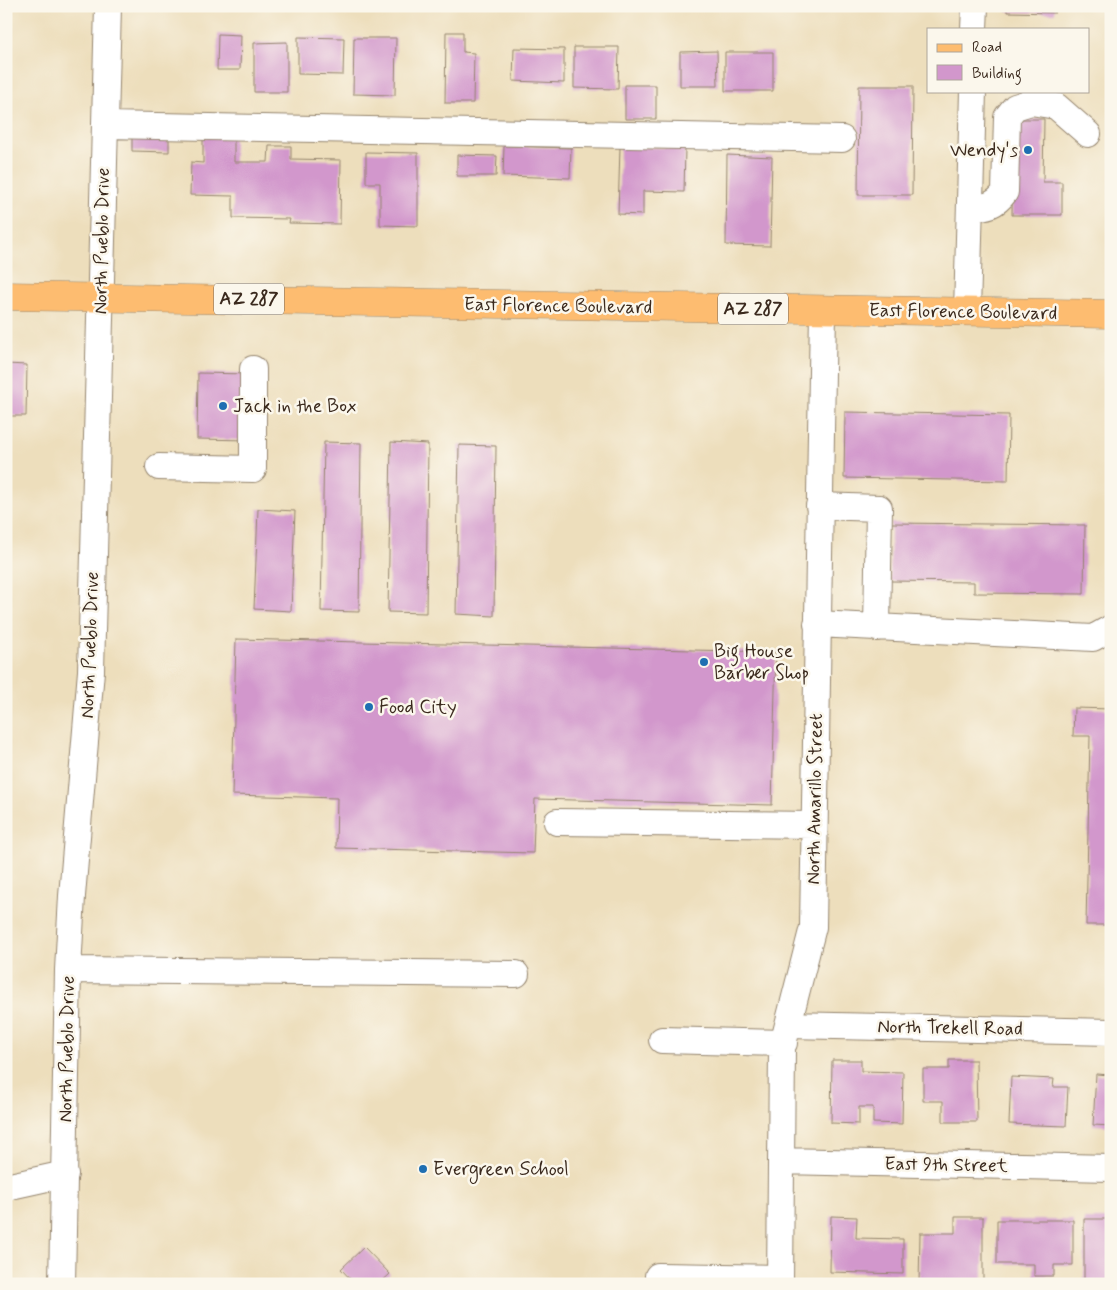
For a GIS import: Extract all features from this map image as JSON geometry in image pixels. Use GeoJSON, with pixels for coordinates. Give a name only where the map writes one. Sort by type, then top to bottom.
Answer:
{"type":"FeatureCollection","features":[{"type":"Feature","properties":{"kind":"main road","name":"East Florence Boulevard"},"geometry":{"type":"LineString","coordinates":[[6,296],[1111,314]]}},
{"type":"Feature","properties":{"kind":"street","name":"North Pueblo Drive"},"geometry":{"type":"LineString","coordinates":[[62,1284],[68,970],[91,670],[108,6]]}},
{"type":"Feature","properties":{"kind":"street"},"geometry":{"type":"LineString","coordinates":[[974,28],[975,6]]}},
{"type":"Feature","properties":{"kind":"street"},"geometry":{"type":"LineString","coordinates":[[967,312],[973,92]]}},
{"type":"Feature","properties":{"kind":"street"},"geometry":{"type":"LineString","coordinates":[[970,208],[988,207],[999,202],[1005,192],[1007,117],[1015,107],[1031,102],[1056,106],[1088,134]]}},
{"type":"Feature","properties":{"kind":"street"},"geometry":{"type":"LineString","coordinates":[[105,125],[842,140]]}},
{"type":"Feature","properties":{"kind":"street","name":"North Amarillo Street"},"geometry":{"type":"LineString","coordinates":[[780,1281],[781,1161],[786,1034],[813,927],[823,310]]}},
{"type":"Feature","properties":{"kind":"street"},"geometry":{"type":"LineString","coordinates":[[159,466],[253,468],[253,369]]}},
{"type":"Feature","properties":{"kind":"street"},"geometry":{"type":"LineString","coordinates":[[819,506],[879,508],[877,628]]}},
{"type":"Feature","properties":{"kind":"street"},"geometry":{"type":"LineString","coordinates":[[817,624],[1093,638],[1111,628]]}},
{"type":"Feature","properties":{"kind":"street"},"geometry":{"type":"LineString","coordinates":[[557,822],[814,825]]}},
{"type":"Feature","properties":{"kind":"street"},"geometry":{"type":"LineString","coordinates":[[68,970],[516,974]]}},
{"type":"Feature","properties":{"kind":"street","name":"North Trekell Road"},"geometry":{"type":"LineString","coordinates":[[662,1040],[786,1034],[1111,1032]]}},
{"type":"Feature","properties":{"kind":"street","name":"East 9th Street"},"geometry":{"type":"LineString","coordinates":[[781,1161],[1111,1168]]}},
{"type":"Feature","properties":{"kind":"street"},"geometry":{"type":"LineString","coordinates":[[6,1187],[65,1174]]}},
{"type":"Feature","properties":{"kind":"street"},"geometry":{"type":"LineString","coordinates":[[658,1276],[780,1281]]}},
{"type":"Feature","properties":{"kind":"building"},"geometry":{"type":"Polygon","coordinates":[[[1007,6],[1055,6],[1055,13],[1007,12],[1007,6]]]}},
{"type":"Feature","properties":{"kind":"building"},"geometry":{"type":"Polygon","coordinates":[[[446,32],[463,32],[463,52],[474,53],[473,103],[445,103],[446,32]]]}},
{"type":"Feature","properties":{"kind":"building"},"geometry":{"type":"Polygon","coordinates":[[[218,34],[241,35],[240,70],[217,70],[218,34]]]}},
{"type":"Feature","properties":{"kind":"building"},"geometry":{"type":"Polygon","coordinates":[[[298,37],[344,38],[343,75],[298,74],[298,37]]]}},
{"type":"Feature","properties":{"kind":"building"},"geometry":{"type":"Polygon","coordinates":[[[354,38],[396,38],[395,95],[353,94],[354,38]]]}},
{"type":"Feature","properties":{"kind":"building"},"geometry":{"type":"Polygon","coordinates":[[[287,42],[287,92],[254,92],[254,43],[287,42]]]}},
{"type":"Feature","properties":{"kind":"building"},"geometry":{"type":"Polygon","coordinates":[[[574,47],[619,47],[618,89],[574,88],[574,47]]]}},
{"type":"Feature","properties":{"kind":"building"},"geometry":{"type":"Polygon","coordinates":[[[514,48],[564,49],[564,83],[513,81],[514,48]]]}},
{"type":"Feature","properties":{"kind":"building"},"geometry":{"type":"Polygon","coordinates":[[[717,51],[718,86],[680,86],[680,52],[717,51]]]}},
{"type":"Feature","properties":{"kind":"building"},"geometry":{"type":"Polygon","coordinates":[[[725,52],[773,52],[773,91],[725,91],[725,52]]]}},
{"type":"Feature","properties":{"kind":"building"},"geometry":{"type":"Polygon","coordinates":[[[625,85],[656,85],[656,119],[625,119],[625,85]]]}},
{"type":"Feature","properties":{"kind":"building"},"geometry":{"type":"Polygon","coordinates":[[[859,86],[913,86],[912,195],[858,195],[859,86]]]}},
{"type":"Feature","properties":{"kind":"building","name":"Wendy's"},"geometry":{"type":"Polygon","coordinates":[[[1013,119],[1044,119],[1043,182],[1062,182],[1062,215],[1012,215],[1013,119]]]}},
{"type":"Feature","properties":{"kind":"building"},"geometry":{"type":"Polygon","coordinates":[[[132,135],[169,136],[169,152],[132,151],[132,135]]]}},
{"type":"Feature","properties":{"kind":"building"},"geometry":{"type":"Polygon","coordinates":[[[203,137],[234,137],[234,162],[268,162],[269,146],[291,146],[291,159],[341,160],[340,224],[289,223],[290,219],[233,218],[233,196],[190,195],[191,162],[203,163],[203,137]]]}},
{"type":"Feature","properties":{"kind":"building"},"geometry":{"type":"Polygon","coordinates":[[[504,146],[571,148],[570,178],[503,176],[504,146]]]}},
{"type":"Feature","properties":{"kind":"building"},"geometry":{"type":"Polygon","coordinates":[[[620,147],[685,148],[684,192],[643,191],[643,215],[618,214],[620,147]]]}},
{"type":"Feature","properties":{"kind":"building"},"geometry":{"type":"Polygon","coordinates":[[[366,152],[418,153],[418,226],[380,225],[380,183],[366,183],[366,152]]]}},
{"type":"Feature","properties":{"kind":"building"},"geometry":{"type":"Polygon","coordinates":[[[457,155],[497,156],[496,176],[457,176],[457,155]]]}},
{"type":"Feature","properties":{"kind":"building"},"geometry":{"type":"Polygon","coordinates":[[[727,155],[772,157],[770,246],[726,245],[727,155]]]}},
{"type":"Feature","properties":{"kind":"building"},"geometry":{"type":"Polygon","coordinates":[[[6,364],[27,365],[26,416],[6,416],[6,364]]]}},
{"type":"Feature","properties":{"kind":"building","name":"Jack in the Box"},"geometry":{"type":"Polygon","coordinates":[[[198,373],[250,374],[249,440],[197,439],[198,373]]]}},
{"type":"Feature","properties":{"kind":"building"},"geometry":{"type":"Polygon","coordinates":[[[845,412],[1009,415],[1008,481],[844,478],[845,412]]]}},
{"type":"Feature","properties":{"kind":"building"},"geometry":{"type":"Polygon","coordinates":[[[324,442],[361,443],[359,612],[321,611],[324,442]]]}},
{"type":"Feature","properties":{"kind":"building"},"geometry":{"type":"Polygon","coordinates":[[[391,442],[428,444],[426,613],[388,612],[391,442]]]}},
{"type":"Feature","properties":{"kind":"building"},"geometry":{"type":"Polygon","coordinates":[[[459,445],[496,446],[494,616],[456,614],[459,445]]]}},
{"type":"Feature","properties":{"kind":"building"},"geometry":{"type":"Polygon","coordinates":[[[258,509],[295,511],[291,611],[254,609],[258,509]]]}},
{"type":"Feature","properties":{"kind":"building"},"geometry":{"type":"Polygon","coordinates":[[[891,523],[1085,525],[1084,594],[974,593],[974,582],[890,581],[891,523]]]}},
{"type":"Feature","properties":{"kind":"building"},"geometry":{"type":"Polygon","coordinates":[[[236,639],[776,652],[772,805],[535,799],[533,853],[336,848],[337,798],[232,795],[236,639]]]}},
{"type":"Feature","properties":{"kind":"building"},"geometry":{"type":"Polygon","coordinates":[[[1074,708],[1111,709],[1111,925],[1086,925],[1090,736],[1073,736],[1074,708]]]}},
{"type":"Feature","properties":{"kind":"building"},"geometry":{"type":"Polygon","coordinates":[[[832,1060],[861,1060],[861,1071],[903,1072],[902,1124],[873,1123],[873,1107],[859,1107],[859,1124],[831,1123],[832,1060]]]}},
{"type":"Feature","properties":{"kind":"building"},"geometry":{"type":"Polygon","coordinates":[[[949,1060],[976,1060],[977,1122],[943,1122],[943,1101],[923,1101],[923,1069],[949,1069],[949,1060]]]}},
{"type":"Feature","properties":{"kind":"building"},"geometry":{"type":"Polygon","coordinates":[[[1096,1074],[1111,1075],[1111,1126],[1093,1125],[1096,1074]]]}},
{"type":"Feature","properties":{"kind":"building"},"geometry":{"type":"Polygon","coordinates":[[[1011,1077],[1054,1079],[1053,1087],[1068,1087],[1066,1126],[1009,1124],[1011,1077]]]}},
{"type":"Feature","properties":{"kind":"building"},"geometry":{"type":"Polygon","coordinates":[[[831,1216],[857,1217],[856,1238],[903,1239],[903,1274],[830,1272],[831,1216]]]}},
{"type":"Feature","properties":{"kind":"building"},"geometry":{"type":"Polygon","coordinates":[[[955,1217],[983,1217],[983,1284],[919,1284],[920,1233],[955,1233],[955,1217]]]}},
{"type":"Feature","properties":{"kind":"building"},"geometry":{"type":"Polygon","coordinates":[[[1084,1219],[1111,1219],[1111,1282],[1084,1283],[1084,1219]]]}},
{"type":"Feature","properties":{"kind":"building"},"geometry":{"type":"Polygon","coordinates":[[[997,1220],[1073,1220],[1073,1265],[1054,1265],[1054,1276],[1034,1276],[1034,1264],[997,1264],[997,1220]]]}},
{"type":"Feature","properties":{"kind":"building"},"geometry":{"type":"Polygon","coordinates":[[[364,1247],[390,1274],[379,1284],[355,1284],[341,1269],[364,1247]]]}},
{"type":"Feature","properties":{"kind":"place","name":"Wendy's"},"geometry":{"type":"Point","coordinates":[1028,150]}},
{"type":"Feature","properties":{"kind":"place","name":"Jack in the Box"},"geometry":{"type":"Point","coordinates":[223,406]}},
{"type":"Feature","properties":{"kind":"place","name":"Big House Barber Shop"},"geometry":{"type":"Point","coordinates":[704,662]}},
{"type":"Feature","properties":{"kind":"place","name":"Food City"},"geometry":{"type":"Point","coordinates":[369,707]}},
{"type":"Feature","properties":{"kind":"place","name":"Evergreen School"},"geometry":{"type":"Point","coordinates":[423,1169]}}]}
